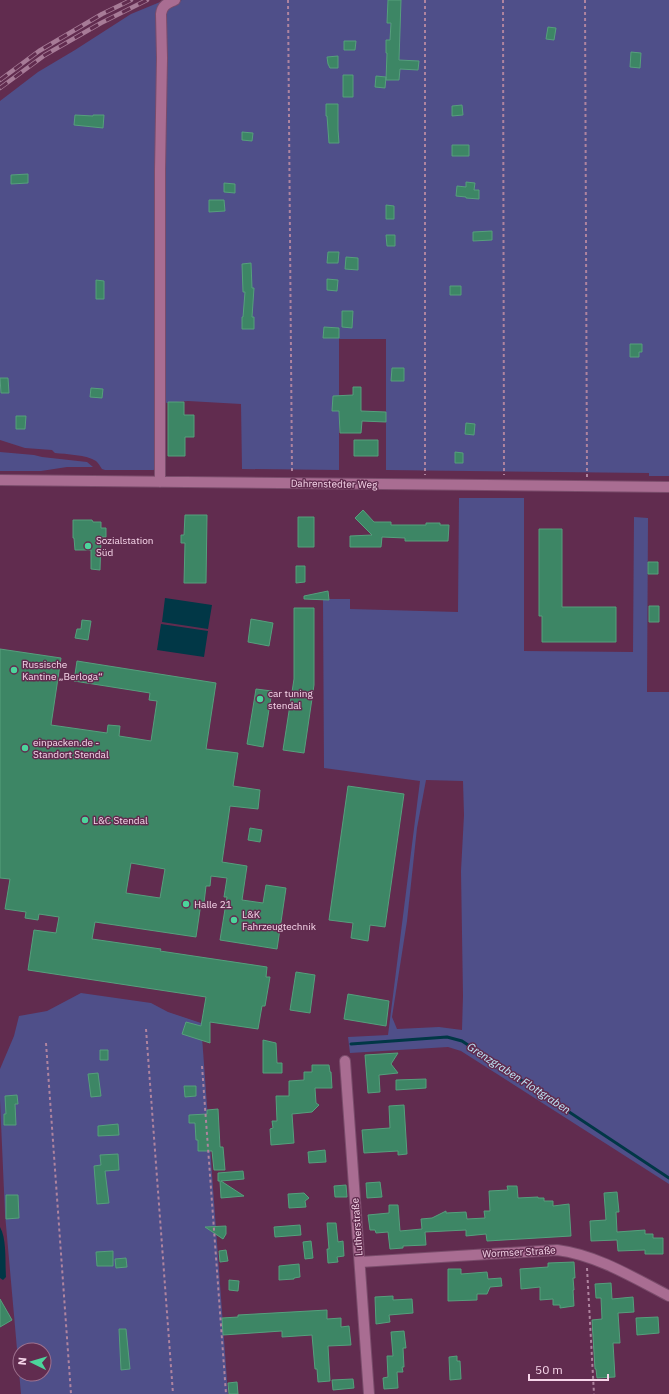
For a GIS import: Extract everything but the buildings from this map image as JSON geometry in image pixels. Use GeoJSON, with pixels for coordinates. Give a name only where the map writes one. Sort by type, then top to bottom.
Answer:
{"type":"FeatureCollection","features":[{"type":"Feature","properties":{"kind":"street"},"geometry":{"type":"LineString","coordinates":[[160,482],[160,184],[162,58],[160,14],[164,6],[175,0]]}},
{"type":"Feature","properties":{"kind":"street","name":"Dahrenstedter Weg"},"geometry":{"type":"LineString","coordinates":[[0,480],[669,487]]}},
{"type":"Feature","properties":{"kind":"street","name":"Lutherstraße"},"geometry":{"type":"LineString","coordinates":[[345,1061],[369,1394]]}},
{"type":"Feature","properties":{"kind":"street","name":"Wormser Straße"},"geometry":{"type":"LineString","coordinates":[[360,1262],[557,1250],[571,1251],[619,1271],[669,1296]]}},
{"type":"Feature","properties":{"kind":"path"},"geometry":{"type":"LineString","coordinates":[[288,0],[292,483]]}},
{"type":"Feature","properties":{"kind":"path"},"geometry":{"type":"LineString","coordinates":[[425,0],[425,484]]}},
{"type":"Feature","properties":{"kind":"path"},"geometry":{"type":"LineString","coordinates":[[503,0],[504,485]]}},
{"type":"Feature","properties":{"kind":"path"},"geometry":{"type":"LineString","coordinates":[[585,0],[587,486]]}},
{"type":"Feature","properties":{"kind":"path"},"geometry":{"type":"LineString","coordinates":[[146,1029],[173,1394]]}},
{"type":"Feature","properties":{"kind":"path"},"geometry":{"type":"LineString","coordinates":[[46,1042],[71,1394]]}},
{"type":"Feature","properties":{"kind":"path"},"geometry":{"type":"LineString","coordinates":[[202,1066],[226,1394]]}},
{"type":"Feature","properties":{"kind":"path"},"geometry":{"type":"LineString","coordinates":[[586,1256],[594,1394]]}},
{"type":"Feature","properties":{"kind":"shaded area"},"geometry":{"type":"Polygon","coordinates":[[[165,0],[158,469],[105,470],[102,469],[96,461],[87,457],[55,453],[52,450],[25,448],[0,440],[0,101],[38,72],[131,14],[165,0]]]}},
{"type":"Feature","properties":{"kind":"shaded area"},"geometry":{"type":"Polygon","coordinates":[[[182,0],[669,0],[669,476],[649,476],[649,473],[386,470],[386,339],[339,339],[339,470],[242,469],[241,404],[188,401],[165,403],[164,13],[171,4],[182,0]]]}},
{"type":"Feature","properties":{"kind":"shaded area"},"geometry":{"type":"Polygon","coordinates":[[[0,452],[87,462],[93,467],[67,467],[41,471],[0,471],[0,452]]]}},
{"type":"Feature","properties":{"kind":"shaded area"},"geometry":{"type":"Polygon","coordinates":[[[459,498],[524,498],[524,651],[633,652],[634,517],[648,518],[647,692],[669,692],[669,1184],[461,1051],[448,1047],[350,1053],[348,1037],[388,1035],[420,781],[324,768],[323,599],[350,599],[350,609],[458,612],[459,498]],[[426,780],[417,828],[407,921],[392,1017],[397,1029],[439,1027],[462,1030],[463,996],[461,871],[464,815],[463,781],[426,780]]]}},
{"type":"Feature","properties":{"kind":"shaded area"},"geometry":{"type":"Polygon","coordinates":[[[81,993],[151,1003],[168,1012],[201,1023],[228,1394],[21,1394],[20,1382],[52,1382],[52,1342],[16,1342],[5,1214],[0,1069],[14,1036],[19,1016],[47,1011],[81,993]]]}},
{"type":"Feature","properties":{"kind":"water"},"geometry":{"type":"Polygon","coordinates":[[[165,598],[212,605],[208,629],[162,622],[165,598]]]}},
{"type":"Feature","properties":{"kind":"water"},"geometry":{"type":"Polygon","coordinates":[[[161,624],[208,631],[204,657],[157,650],[161,624]]]}},
{"type":"Feature","properties":{"kind":"water"},"geometry":{"type":"Polygon","coordinates":[[[0,1227],[4,1238],[5,1251],[6,1277],[3,1280],[0,1278],[0,1227]]]}},
{"type":"Feature","properties":{"kind":"waterway","name":"Grenzgraben Flottgraben"},"geometry":{"type":"LineString","coordinates":[[351,1044],[447,1037],[462,1041],[669,1178]]}},
{"type":"Feature","properties":{"kind":"railway"},"geometry":{"type":"LineString","coordinates":[[0,80],[39,51],[102,14],[131,0]]}},
{"type":"Feature","properties":{"kind":"railway"},"geometry":{"type":"LineString","coordinates":[[0,88],[45,55],[101,23],[147,0]]}},
{"type":"Feature","properties":{"kind":"place","name":"Sozialstation Süd"},"geometry":{"type":"Point","coordinates":[88,546]}},
{"type":"Feature","properties":{"kind":"place","name":"Russische Kantine „Berloga“"},"geometry":{"type":"Point","coordinates":[14,670]}},
{"type":"Feature","properties":{"kind":"place","name":"car tuning stendal"},"geometry":{"type":"Point","coordinates":[260,699]}},
{"type":"Feature","properties":{"kind":"place","name":"einpacken.de - Standort Stendal"},"geometry":{"type":"Point","coordinates":[25,748]}},
{"type":"Feature","properties":{"kind":"place","name":"L&C Stendal"},"geometry":{"type":"Point","coordinates":[85,820]}},
{"type":"Feature","properties":{"kind":"place","name":"Halle 21"},"geometry":{"type":"Point","coordinates":[186,904]}},
{"type":"Feature","properties":{"kind":"place","name":"L&K Fahrzeugtechnik"},"geometry":{"type":"Point","coordinates":[234,920]}}]}
